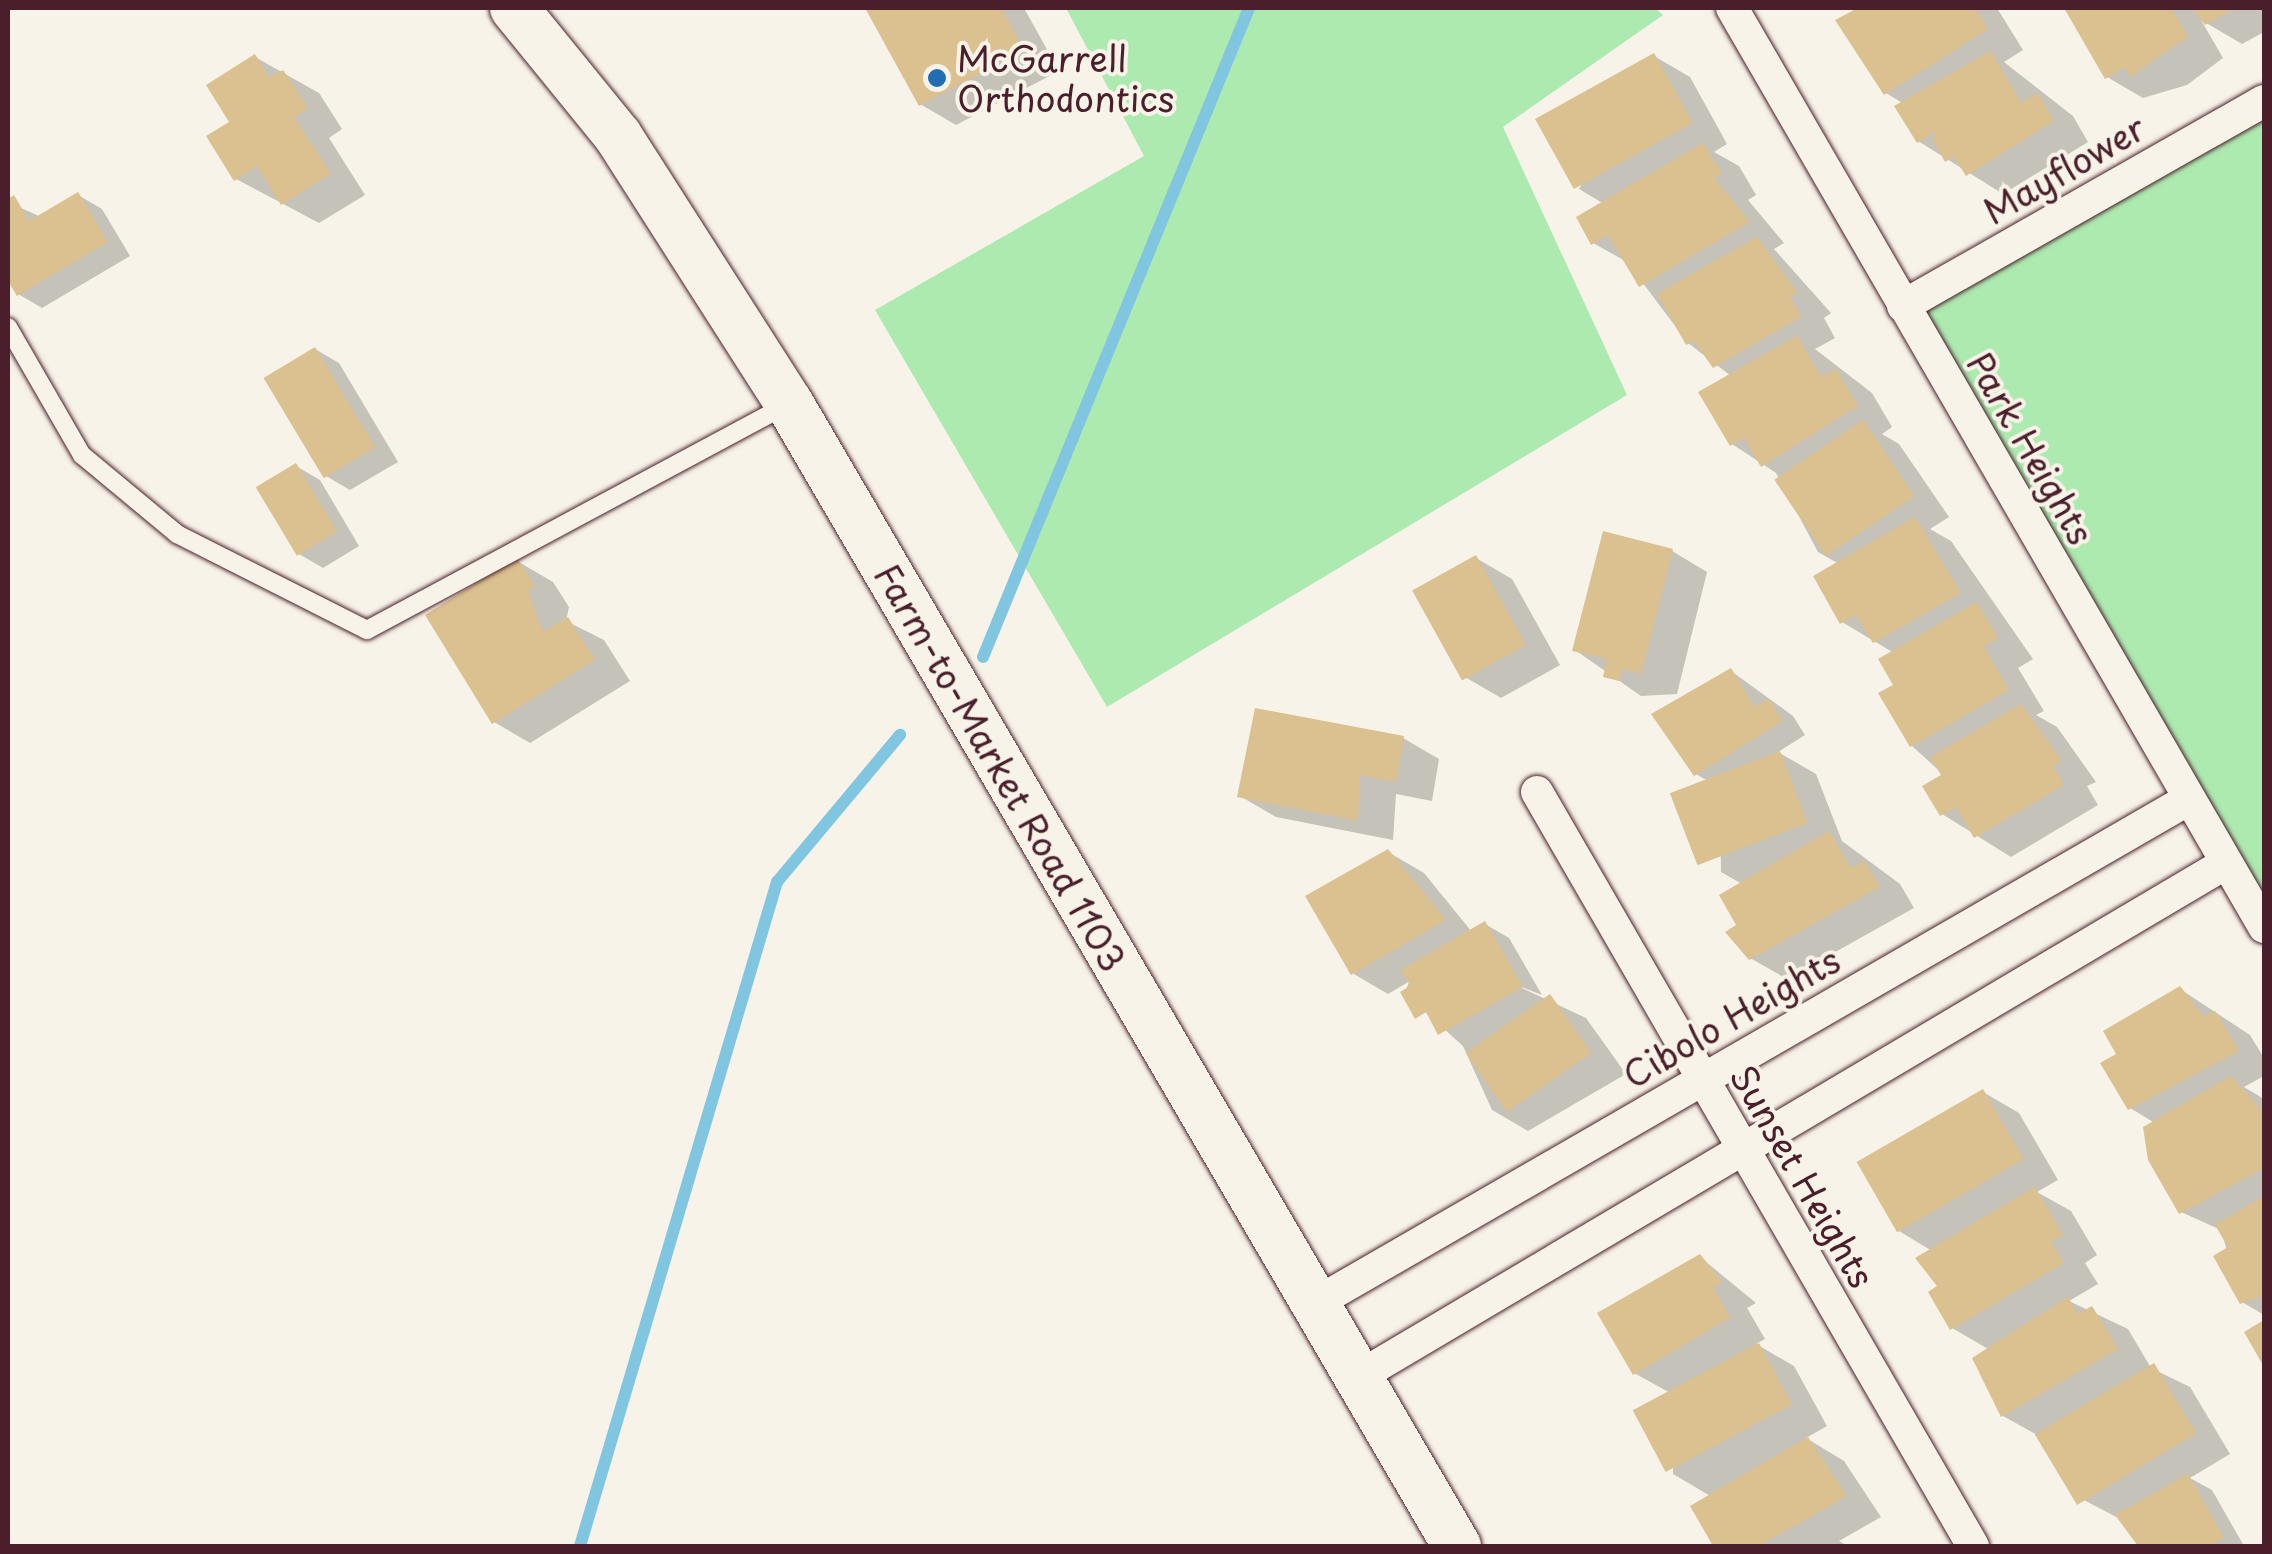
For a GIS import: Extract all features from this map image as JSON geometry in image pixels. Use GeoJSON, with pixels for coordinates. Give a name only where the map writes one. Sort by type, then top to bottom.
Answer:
{"type":"FeatureCollection","features":[{"type":"Feature","properties":{"kind":"main road","name":"Farm-to-Market Road 1103"},"geometry":{"type":"LineString","coordinates":[[521,9],[618,136],[789,404],[1457,1546]]}},
{"type":"Feature","properties":{"kind":"street","name":"Park Heights"},"geometry":{"type":"LineString","coordinates":[[1732,8],[2264,927]]}},
{"type":"Feature","properties":{"kind":"street","name":"Mayflower"},"geometry":{"type":"LineString","coordinates":[[1903,306],[2264,102]]}},
{"type":"Feature","properties":{"kind":"street","name":"Sunset Heights"},"geometry":{"type":"LineString","coordinates":[[1537,792],[1972,1546]]}},
{"type":"Feature","properties":{"kind":"street","name":"Cibolo Heights"},"geometry":{"type":"LineString","coordinates":[[1314,1304],[2189,799]]}},
{"type":"Feature","properties":{"kind":"street"},"geometry":{"type":"LineString","coordinates":[[1358,1377],[2226,863]]}},
{"type":"Feature","properties":{"kind":"lane"},"geometry":{"type":"LineString","coordinates":[[8,327],[82,455],[177,534],[367,630],[789,404]]}},
{"type":"Feature","properties":{"kind":"green space"},"geometry":{"type":"Polygon","coordinates":[[[1066,8],[1655,8],[1663,15],[1503,127],[1627,395],[1107,707],[875,310],[1144,156],[1066,8]]]}},
{"type":"Feature","properties":{"kind":"green space"},"geometry":{"type":"Polygon","coordinates":[[[2264,101],[2264,922],[1903,306],[2264,101]]]}},
{"type":"Feature","properties":{"kind":"building","name":"McGarrell Orthodontics"},"geometry":{"type":"Polygon","coordinates":[[[865,8],[1001,8],[1024,50],[919,106],[865,8]]]}},
{"type":"Feature","properties":{"kind":"building"},"geometry":{"type":"Polygon","coordinates":[[[1858,8],[1975,8],[1988,29],[1884,95],[1835,20],[1858,8]]]}},
{"type":"Feature","properties":{"kind":"building"},"geometry":{"type":"Polygon","coordinates":[[[2064,8],[2171,8],[2188,37],[2130,77],[2125,67],[2105,79],[2064,8]]]}},
{"type":"Feature","properties":{"kind":"building"},"geometry":{"type":"Polygon","coordinates":[[[2192,8],[2235,8],[2205,25],[2192,8]]]}},
{"type":"Feature","properties":{"kind":"building"},"geometry":{"type":"Polygon","coordinates":[[[1991,51],[2021,103],[2038,93],[2054,121],[1966,176],[1954,157],[1945,162],[1933,140],[1937,131],[1917,143],[1894,106],[1991,51]]]}},
{"type":"Feature","properties":{"kind":"building"},"geometry":{"type":"Polygon","coordinates":[[[1654,53],[1693,123],[1574,189],[1535,119],[1654,53]]]}},
{"type":"Feature","properties":{"kind":"building"},"geometry":{"type":"Polygon","coordinates":[[[255,54],[269,78],[283,70],[308,108],[294,117],[331,174],[281,205],[257,166],[234,181],[206,136],[229,122],[206,85],[255,54]]]}},
{"type":"Feature","properties":{"kind":"building"},"geometry":{"type":"Polygon","coordinates":[[[1703,143],[1722,174],[1714,178],[1750,222],[1639,287],[1608,235],[1591,245],[1576,217],[1703,143]]]}},
{"type":"Feature","properties":{"kind":"building"},"geometry":{"type":"Polygon","coordinates":[[[78,192],[108,242],[17,296],[8,281],[8,199],[14,195],[29,221],[78,192]]]}},
{"type":"Feature","properties":{"kind":"building"},"geometry":{"type":"Polygon","coordinates":[[[1757,237],[1797,292],[1790,297],[1801,317],[1713,368],[1694,341],[1686,345],[1657,294],[1757,237]]]}},
{"type":"Feature","properties":{"kind":"building"},"geometry":{"type":"Polygon","coordinates":[[[1797,336],[1821,377],[1836,369],[1858,406],[1761,467],[1744,438],[1730,446],[1698,392],[1797,336]]]}},
{"type":"Feature","properties":{"kind":"building"},"geometry":{"type":"Polygon","coordinates":[[[315,347],[375,447],[324,478],[264,378],[315,347]]]}},
{"type":"Feature","properties":{"kind":"building"},"geometry":{"type":"Polygon","coordinates":[[[1863,420],[1914,496],[1826,556],[1774,480],[1863,420]]]}},
{"type":"Feature","properties":{"kind":"building"},"geometry":{"type":"Polygon","coordinates":[[[296,463],[337,532],[297,556],[256,487],[296,463]]]}},
{"type":"Feature","properties":{"kind":"building"},"geometry":{"type":"Polygon","coordinates":[[[1915,517],[1961,593],[1873,643],[1856,615],[1840,624],[1813,576],[1915,517]]]}},
{"type":"Feature","properties":{"kind":"building"},"geometry":{"type":"Polygon","coordinates":[[[1603,531],[1673,549],[1641,674],[1622,669],[1619,681],[1603,677],[1607,659],[1572,651],[1603,531]]]}},
{"type":"Feature","properties":{"kind":"building"},"geometry":{"type":"Polygon","coordinates":[[[1476,555],[1526,645],[1462,680],[1412,590],[1476,555]]]}},
{"type":"Feature","properties":{"kind":"building"},"geometry":{"type":"Polygon","coordinates":[[[517,558],[535,586],[528,591],[543,632],[568,617],[595,660],[492,724],[425,615],[517,558]]]}},
{"type":"Feature","properties":{"kind":"building"},"geometry":{"type":"Polygon","coordinates":[[[1977,602],[1998,638],[1984,647],[2009,690],[1910,747],[1878,693],[1893,685],[1878,659],[1977,602]]]}},
{"type":"Feature","properties":{"kind":"building"},"geometry":{"type":"Polygon","coordinates":[[[1731,668],[1754,707],[1769,699],[1783,721],[1694,776],[1651,714],[1731,668]]]}},
{"type":"Feature","properties":{"kind":"building"},"geometry":{"type":"Polygon","coordinates":[[[2021,704],[2062,761],[2053,766],[2064,785],[1974,838],[1956,807],[1940,816],[1922,786],[1941,775],[1930,757],[2021,704]]]}},
{"type":"Feature","properties":{"kind":"building"},"geometry":{"type":"Polygon","coordinates":[[[1255,708],[1404,736],[1396,782],[1360,775],[1358,821],[1237,797],[1255,708]]]}},
{"type":"Feature","properties":{"kind":"building"},"geometry":{"type":"Polygon","coordinates":[[[1780,751],[1808,823],[1697,865],[1670,793],[1780,751]]]}},
{"type":"Feature","properties":{"kind":"building"},"geometry":{"type":"Polygon","coordinates":[[[1829,831],[1851,868],[1864,861],[1880,887],[1749,960],[1725,932],[1736,925],[1719,895],[1829,831]]]}},
{"type":"Feature","properties":{"kind":"building"},"geometry":{"type":"Polygon","coordinates":[[[1388,849],[1446,920],[1351,975],[1305,896],[1388,849]]]}},
{"type":"Feature","properties":{"kind":"building"},"geometry":{"type":"Polygon","coordinates":[[[1485,921],[1523,987],[1438,1035],[1426,1012],[1415,1019],[1400,992],[1410,986],[1401,970],[1485,921]]]}},
{"type":"Feature","properties":{"kind":"building"},"geometry":{"type":"Polygon","coordinates":[[[2180,986],[2204,1017],[2215,1011],[2239,1051],[2128,1110],[2100,1063],[2116,1054],[2103,1031],[2180,986]]]}},
{"type":"Feature","properties":{"kind":"building"},"geometry":{"type":"Polygon","coordinates":[[[1550,994],[1591,1053],[1507,1112],[1466,1053],[1550,994]]]}},
{"type":"Feature","properties":{"kind":"building"},"geometry":{"type":"Polygon","coordinates":[[[2231,1076],[2263,1112],[2264,1168],[2179,1214],[2148,1160],[2143,1127],[2231,1076]]]}},
{"type":"Feature","properties":{"kind":"building"},"geometry":{"type":"Polygon","coordinates":[[[1983,1089],[2024,1159],[1897,1232],[1857,1162],[1983,1089]]]}},
{"type":"Feature","properties":{"kind":"building"},"geometry":{"type":"Polygon","coordinates":[[[2035,1187],[2063,1235],[2051,1242],[2064,1263],[1950,1330],[1928,1292],[1937,1286],[1915,1258],[2035,1187]]]}},
{"type":"Feature","properties":{"kind":"building"},"geometry":{"type":"Polygon","coordinates":[[[2264,1196],[2264,1295],[2240,1304],[2213,1256],[2228,1247],[2215,1225],[2264,1196]]]}},
{"type":"Feature","properties":{"kind":"building"},"geometry":{"type":"Polygon","coordinates":[[[1700,1254],[1722,1282],[1713,1287],[1730,1318],[1633,1375],[1597,1313],[1700,1254]]]}},
{"type":"Feature","properties":{"kind":"building"},"geometry":{"type":"Polygon","coordinates":[[[2068,1297],[2078,1314],[2092,1306],[2118,1349],[2001,1417],[1972,1358],[2068,1297]]]}},
{"type":"Feature","properties":{"kind":"building"},"geometry":{"type":"Polygon","coordinates":[[[2264,1320],[2264,1367],[2244,1332],[2264,1320]]]}},
{"type":"Feature","properties":{"kind":"building"},"geometry":{"type":"Polygon","coordinates":[[[1759,1343],[1792,1405],[1666,1472],[1633,1410],[1759,1343]]]}},
{"type":"Feature","properties":{"kind":"building"},"geometry":{"type":"Polygon","coordinates":[[[2154,1363],[2196,1433],[2077,1505],[2035,1435],[2154,1363]]]}},
{"type":"Feature","properties":{"kind":"building"},"geometry":{"type":"Polygon","coordinates":[[[1808,1437],[1847,1496],[1759,1546],[1713,1546],[1690,1506],[1808,1437]]]}},
{"type":"Feature","properties":{"kind":"building"},"geometry":{"type":"Polygon","coordinates":[[[2188,1474],[2224,1538],[2209,1546],[2138,1546],[2115,1515],[2188,1474]]]}},
{"type":"Feature","properties":{"kind":"waterway"},"geometry":{"type":"LineString","coordinates":[[983,657],[1249,8]]}},
{"type":"Feature","properties":{"kind":"waterway"},"geometry":{"type":"LineString","coordinates":[[580,1546],[777,882],[900,735]]}},
{"type":"Feature","properties":{"kind":"place","name":"McGarrell Orthodontics"},"geometry":{"type":"Point","coordinates":[937,78]}}]}
